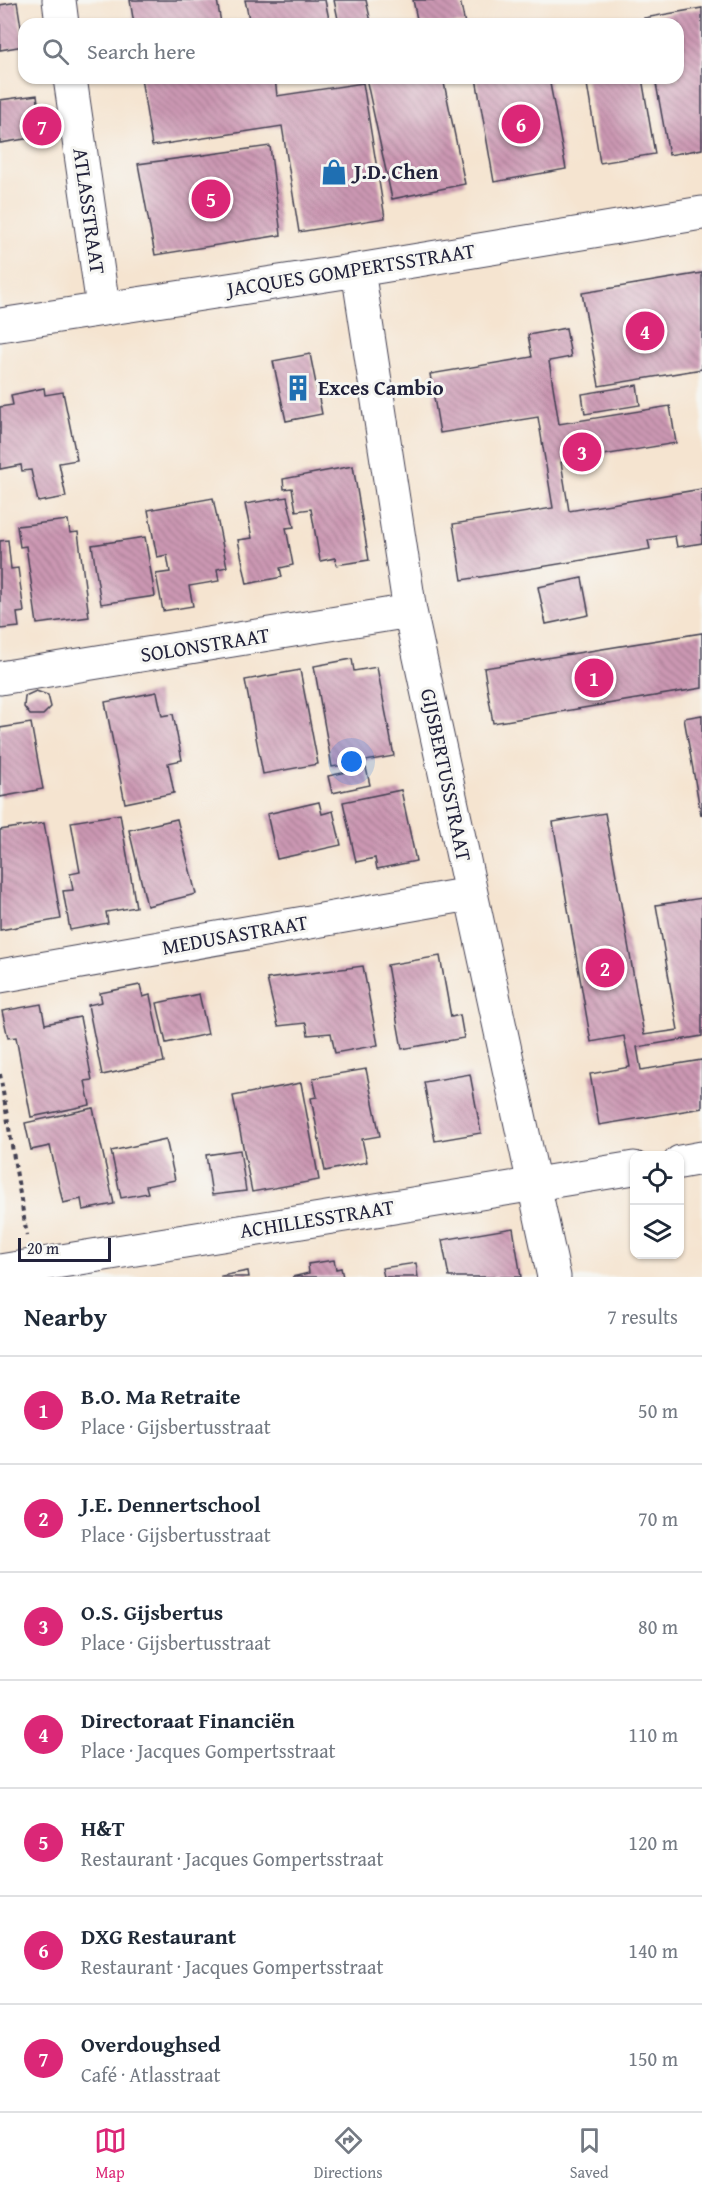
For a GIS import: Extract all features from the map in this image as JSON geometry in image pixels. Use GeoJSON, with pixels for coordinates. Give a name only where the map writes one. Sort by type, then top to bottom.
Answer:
{"type":"FeatureCollection","features":[{"type":"Feature","properties":{"kind":"street"},"geometry":{"type":"LineString","coordinates":[[58,0],[61,18]]}},
{"type":"Feature","properties":{"kind":"street","name":"ATLASSTRAAT"},"geometry":{"type":"LineString","coordinates":[[71,84],[103,308]]}},
{"type":"Feature","properties":{"kind":"street","name":"JACQUES GOMPERTSSTRAAT"},"geometry":{"type":"LineString","coordinates":[[0,325],[358,270],[702,213]]}},
{"type":"Feature","properties":{"kind":"street","name":"GIJSBERTUSSTRAAT"},"geometry":{"type":"LineString","coordinates":[[358,270],[410,611],[554,1277]]}},
{"type":"Feature","properties":{"kind":"street","name":"SOLONSTRAAT"},"geometry":{"type":"LineString","coordinates":[[0,678],[410,611]]}},
{"type":"Feature","properties":{"kind":"street","name":"MEDUSASTRAAT"},"geometry":{"type":"LineString","coordinates":[[0,976],[470,894]]}},
{"type":"Feature","properties":{"kind":"street"},"geometry":{"type":"LineString","coordinates":[[684,1161],[702,1158]]}},
{"type":"Feature","properties":{"kind":"street","name":"ACHILLESSTRAAT"},"geometry":{"type":"LineString","coordinates":[[0,1271],[630,1169]]}},
{"type":"Feature","properties":{"kind":"path"},"geometry":{"type":"LineString","coordinates":[[0,1074],[32,1265]]}},
{"type":"Feature","properties":{"kind":"building"},"geometry":{"type":"Polygon","coordinates":[[[130,0],[217,0],[220,18],[133,18],[130,0]]]}},
{"type":"Feature","properties":{"kind":"building"},"geometry":{"type":"Polygon","coordinates":[[[245,0],[325,0],[329,18],[249,18],[245,0]]]}},
{"type":"Feature","properties":{"kind":"building"},"geometry":{"type":"Polygon","coordinates":[[[334,0],[366,0],[370,18],[338,18],[334,0]]]}},
{"type":"Feature","properties":{"kind":"building"},"geometry":{"type":"Polygon","coordinates":[[[413,0],[460,0],[464,18],[417,18],[413,0]]]}},
{"type":"Feature","properties":{"kind":"building"},"geometry":{"type":"Polygon","coordinates":[[[17,2],[20,18],[18,47],[0,50],[0,5],[17,2]]]}},
{"type":"Feature","properties":{"kind":"building"},"geometry":{"type":"Polygon","coordinates":[[[702,8],[702,149],[669,155],[656,84],[684,84],[684,18],[644,18],[702,8]]]}},
{"type":"Feature","properties":{"kind":"building","name":"J.D. Chen"},"geometry":{"type":"Polygon","coordinates":[[[142,84],[276,84],[277,96],[363,84],[385,218],[299,232],[282,126],[152,146],[142,84]]]}},
{"type":"Feature","properties":{"kind":"building"},"geometry":{"type":"Polygon","coordinates":[[[367,84],[444,84],[465,184],[392,199],[367,84]]]}},
{"type":"Feature","properties":{"kind":"building"},"geometry":{"type":"Polygon","coordinates":[[[477,84],[550,84],[566,169],[494,182],[477,84]]]}},
{"type":"Feature","properties":{"kind":"building"},"geometry":{"type":"Polygon","coordinates":[[[587,84],[643,84],[655,154],[600,163],[587,84]]]}},
{"type":"Feature","properties":{"kind":"building"},"geometry":{"type":"Polygon","coordinates":[[[37,95],[40,117],[47,115],[50,135],[0,143],[0,100],[37,95]]]}},
{"type":"Feature","properties":{"kind":"building"},"geometry":{"type":"Polygon","coordinates":[[[270,146],[281,235],[155,255],[138,164],[270,146]]]}},
{"type":"Feature","properties":{"kind":"building"},"geometry":{"type":"Polygon","coordinates":[[[702,273],[702,369],[599,386],[582,293],[702,273]]]}},
{"type":"Feature","properties":{"kind":"building"},"geometry":{"type":"Polygon","coordinates":[[[566,328],[571,357],[549,361],[559,424],[670,406],[676,443],[561,462],[569,511],[702,489],[702,543],[677,547],[675,536],[648,540],[650,549],[462,580],[453,524],[553,508],[538,417],[440,433],[430,374],[532,357],[528,335],[566,328]]]}},
{"type":"Feature","properties":{"kind":"building","name":"Exces Cambio"},"geometry":{"type":"Polygon","coordinates":[[[310,354],[322,414],[286,421],[273,361],[310,354]]]}},
{"type":"Feature","properties":{"kind":"building"},"geometry":{"type":"Polygon","coordinates":[[[637,385],[640,405],[585,414],[582,394],[637,385]]]}},
{"type":"Feature","properties":{"kind":"building"},"geometry":{"type":"Polygon","coordinates":[[[44,388],[45,395],[63,392],[77,460],[59,463],[66,497],[38,502],[31,470],[22,471],[21,465],[0,469],[0,407],[13,405],[11,395],[44,388]]]}},
{"type":"Feature","properties":{"kind":"building"},"geometry":{"type":"Polygon","coordinates":[[[353,466],[369,560],[336,565],[335,558],[320,561],[311,509],[296,511],[292,488],[284,489],[283,479],[353,466]]]}},
{"type":"Feature","properties":{"kind":"building"},"geometry":{"type":"Polygon","coordinates":[[[287,497],[294,527],[286,528],[293,565],[280,568],[282,577],[247,584],[238,540],[252,538],[245,504],[287,497]]]}},
{"type":"Feature","properties":{"kind":"building"},"geometry":{"type":"Polygon","coordinates":[[[213,498],[227,567],[217,569],[219,581],[189,586],[193,606],[163,611],[156,574],[170,572],[167,555],[157,557],[148,510],[213,498]]]}},
{"type":"Feature","properties":{"kind":"building"},"geometry":{"type":"Polygon","coordinates":[[[68,520],[70,533],[78,532],[89,617],[37,624],[26,546],[20,547],[17,526],[68,520]]]}},
{"type":"Feature","properties":{"kind":"building"},"geometry":{"type":"Polygon","coordinates":[[[145,537],[155,596],[101,604],[92,545],[145,537]]]}},
{"type":"Feature","properties":{"kind":"building"},"geometry":{"type":"Polygon","coordinates":[[[8,540],[11,569],[18,568],[24,612],[17,613],[19,627],[0,629],[0,541],[8,540]]]}},
{"type":"Feature","properties":{"kind":"building"},"geometry":{"type":"Polygon","coordinates":[[[582,578],[589,615],[546,624],[538,587],[582,578]]]}},
{"type":"Feature","properties":{"kind":"building"},"geometry":{"type":"Polygon","coordinates":[[[702,633],[702,688],[493,723],[484,668],[702,633]]]}},
{"type":"Feature","properties":{"kind":"building"},"geometry":{"type":"Polygon","coordinates":[[[352,659],[354,671],[377,667],[394,756],[332,767],[314,666],[352,659]]]}},
{"type":"Feature","properties":{"kind":"building"},"geometry":{"type":"Polygon","coordinates":[[[300,670],[318,764],[263,774],[245,680],[300,670]]]}},
{"type":"Feature","properties":{"kind":"building"},"geometry":{"type":"Polygon","coordinates":[[[36,691],[48,695],[51,707],[43,715],[30,715],[24,707],[25,696],[36,691]]]}},
{"type":"Feature","properties":{"kind":"building"},"geometry":{"type":"Polygon","coordinates":[[[157,692],[162,716],[173,714],[182,760],[168,763],[174,793],[125,803],[105,702],[157,692]]]}},
{"type":"Feature","properties":{"kind":"building"},"geometry":{"type":"Polygon","coordinates":[[[702,715],[702,815],[701,815],[684,718],[702,715]]]}},
{"type":"Feature","properties":{"kind":"building"},"geometry":{"type":"Polygon","coordinates":[[[31,723],[43,789],[0,797],[0,728],[31,723]]]}},
{"type":"Feature","properties":{"kind":"building"},"geometry":{"type":"Polygon","coordinates":[[[366,768],[370,785],[332,793],[328,776],[366,768]]]}},
{"type":"Feature","properties":{"kind":"building"},"geometry":{"type":"Polygon","coordinates":[[[401,790],[416,861],[377,869],[375,858],[356,862],[343,802],[401,790]]]}},
{"type":"Feature","properties":{"kind":"building"},"geometry":{"type":"Polygon","coordinates":[[[319,802],[322,814],[333,811],[341,845],[277,859],[267,814],[319,802]]]}},
{"type":"Feature","properties":{"kind":"building"},"geometry":{"type":"Polygon","coordinates":[[[605,813],[644,1035],[678,1030],[656,905],[702,898],[702,1036],[637,1047],[641,1070],[702,1060],[702,1108],[599,1125],[590,1074],[630,1067],[624,1036],[591,1042],[553,822],[605,813]]]}},
{"type":"Feature","properties":{"kind":"building"},"geometry":{"type":"Polygon","coordinates":[[[120,814],[136,907],[106,912],[108,923],[70,930],[63,891],[73,890],[70,874],[80,872],[71,822],[120,814]]]}},
{"type":"Feature","properties":{"kind":"building"},"geometry":{"type":"Polygon","coordinates":[[[177,819],[196,894],[147,906],[129,830],[177,819]]]}},
{"type":"Feature","properties":{"kind":"building"},"geometry":{"type":"Polygon","coordinates":[[[44,823],[61,919],[0,930],[0,830],[44,823]]]}},
{"type":"Feature","properties":{"kind":"building"},"geometry":{"type":"Polygon","coordinates":[[[440,956],[451,1017],[460,1015],[464,1038],[402,1049],[387,965],[440,956]]]}},
{"type":"Feature","properties":{"kind":"building"},"geometry":{"type":"Polygon","coordinates":[[[363,966],[378,1045],[335,1053],[331,1033],[308,1035],[306,1023],[278,1026],[267,979],[363,966]]]}},
{"type":"Feature","properties":{"kind":"building"},"geometry":{"type":"Polygon","coordinates":[[[140,985],[143,997],[150,995],[164,1062],[102,1075],[88,1005],[102,1002],[100,993],[140,985]]]}},
{"type":"Feature","properties":{"kind":"building"},"geometry":{"type":"Polygon","coordinates":[[[199,994],[208,1034],[166,1043],[157,1003],[199,994]]]}},
{"type":"Feature","properties":{"kind":"building"},"geometry":{"type":"Polygon","coordinates":[[[41,1004],[45,1024],[80,1017],[92,1080],[85,1081],[90,1105],[31,1117],[16,1037],[8,1038],[2,1011],[41,1004]]]}},
{"type":"Feature","properties":{"kind":"building"},"geometry":{"type":"Polygon","coordinates":[[[366,1069],[380,1136],[362,1139],[367,1162],[325,1171],[311,1098],[317,1097],[313,1078],[366,1069]]]}},
{"type":"Feature","properties":{"kind":"building"},"geometry":{"type":"Polygon","coordinates":[[[470,1074],[481,1133],[435,1141],[424,1082],[470,1074]]]}},
{"type":"Feature","properties":{"kind":"building"},"geometry":{"type":"Polygon","coordinates":[[[301,1083],[319,1180],[252,1192],[233,1096],[301,1083]]]}},
{"type":"Feature","properties":{"kind":"building"},"geometry":{"type":"Polygon","coordinates":[[[93,1108],[114,1204],[83,1210],[81,1199],[63,1203],[50,1146],[31,1150],[25,1123],[93,1108]]]}},
{"type":"Feature","properties":{"kind":"building"},"geometry":{"type":"Polygon","coordinates":[[[166,1139],[175,1180],[146,1186],[148,1193],[121,1198],[111,1151],[166,1139]]]}},
{"type":"Feature","properties":{"kind":"building"},"geometry":{"type":"Polygon","coordinates":[[[240,1150],[246,1191],[212,1195],[206,1155],[240,1150]]]}},
{"type":"Feature","properties":{"kind":"building"},"geometry":{"type":"Polygon","coordinates":[[[513,1228],[521,1277],[449,1277],[442,1240],[513,1228]]]}},
{"type":"Feature","properties":{"kind":"building"},"geometry":{"type":"Polygon","coordinates":[[[334,1260],[336,1269],[341,1268],[343,1277],[292,1277],[309,1273],[308,1264],[334,1260]]]}},
{"type":"Feature","properties":{"kind":"building"},"geometry":{"type":"Polygon","coordinates":[[[416,1263],[418,1277],[384,1277],[382,1268],[416,1263]]]}},
{"type":"Feature","properties":{"kind":"building"},"geometry":{"type":"Polygon","coordinates":[[[248,1271],[249,1277],[221,1277],[221,1276],[248,1271]]]}},
{"type":"Feature","properties":{"kind":"place","name":"DXG Restaurant"},"geometry":{"type":"Point","coordinates":[521,124]}},
{"type":"Feature","properties":{"kind":"place","name":"Overdoughsed"},"geometry":{"type":"Point","coordinates":[42,126]}},
{"type":"Feature","properties":{"kind":"place","name":"J.D. Chen"},"geometry":{"type":"Point","coordinates":[334,172]}},
{"type":"Feature","properties":{"kind":"place","name":"H&T"},"geometry":{"type":"Point","coordinates":[211,199]}},
{"type":"Feature","properties":{"kind":"place","name":"Directoraat Financiën"},"geometry":{"type":"Point","coordinates":[645,331]}},
{"type":"Feature","properties":{"kind":"place","name":"Exces Cambio"},"geometry":{"type":"Point","coordinates":[298,388]}},
{"type":"Feature","properties":{"kind":"place","name":"O.S. Gijsbertus"},"geometry":{"type":"Point","coordinates":[582,452]}},
{"type":"Feature","properties":{"kind":"place","name":"B.O. Ma Retraite"},"geometry":{"type":"Point","coordinates":[594,678]}},
{"type":"Feature","properties":{"kind":"place","name":"J.E. Dennertschool"},"geometry":{"type":"Point","coordinates":[605,968]}}]}
